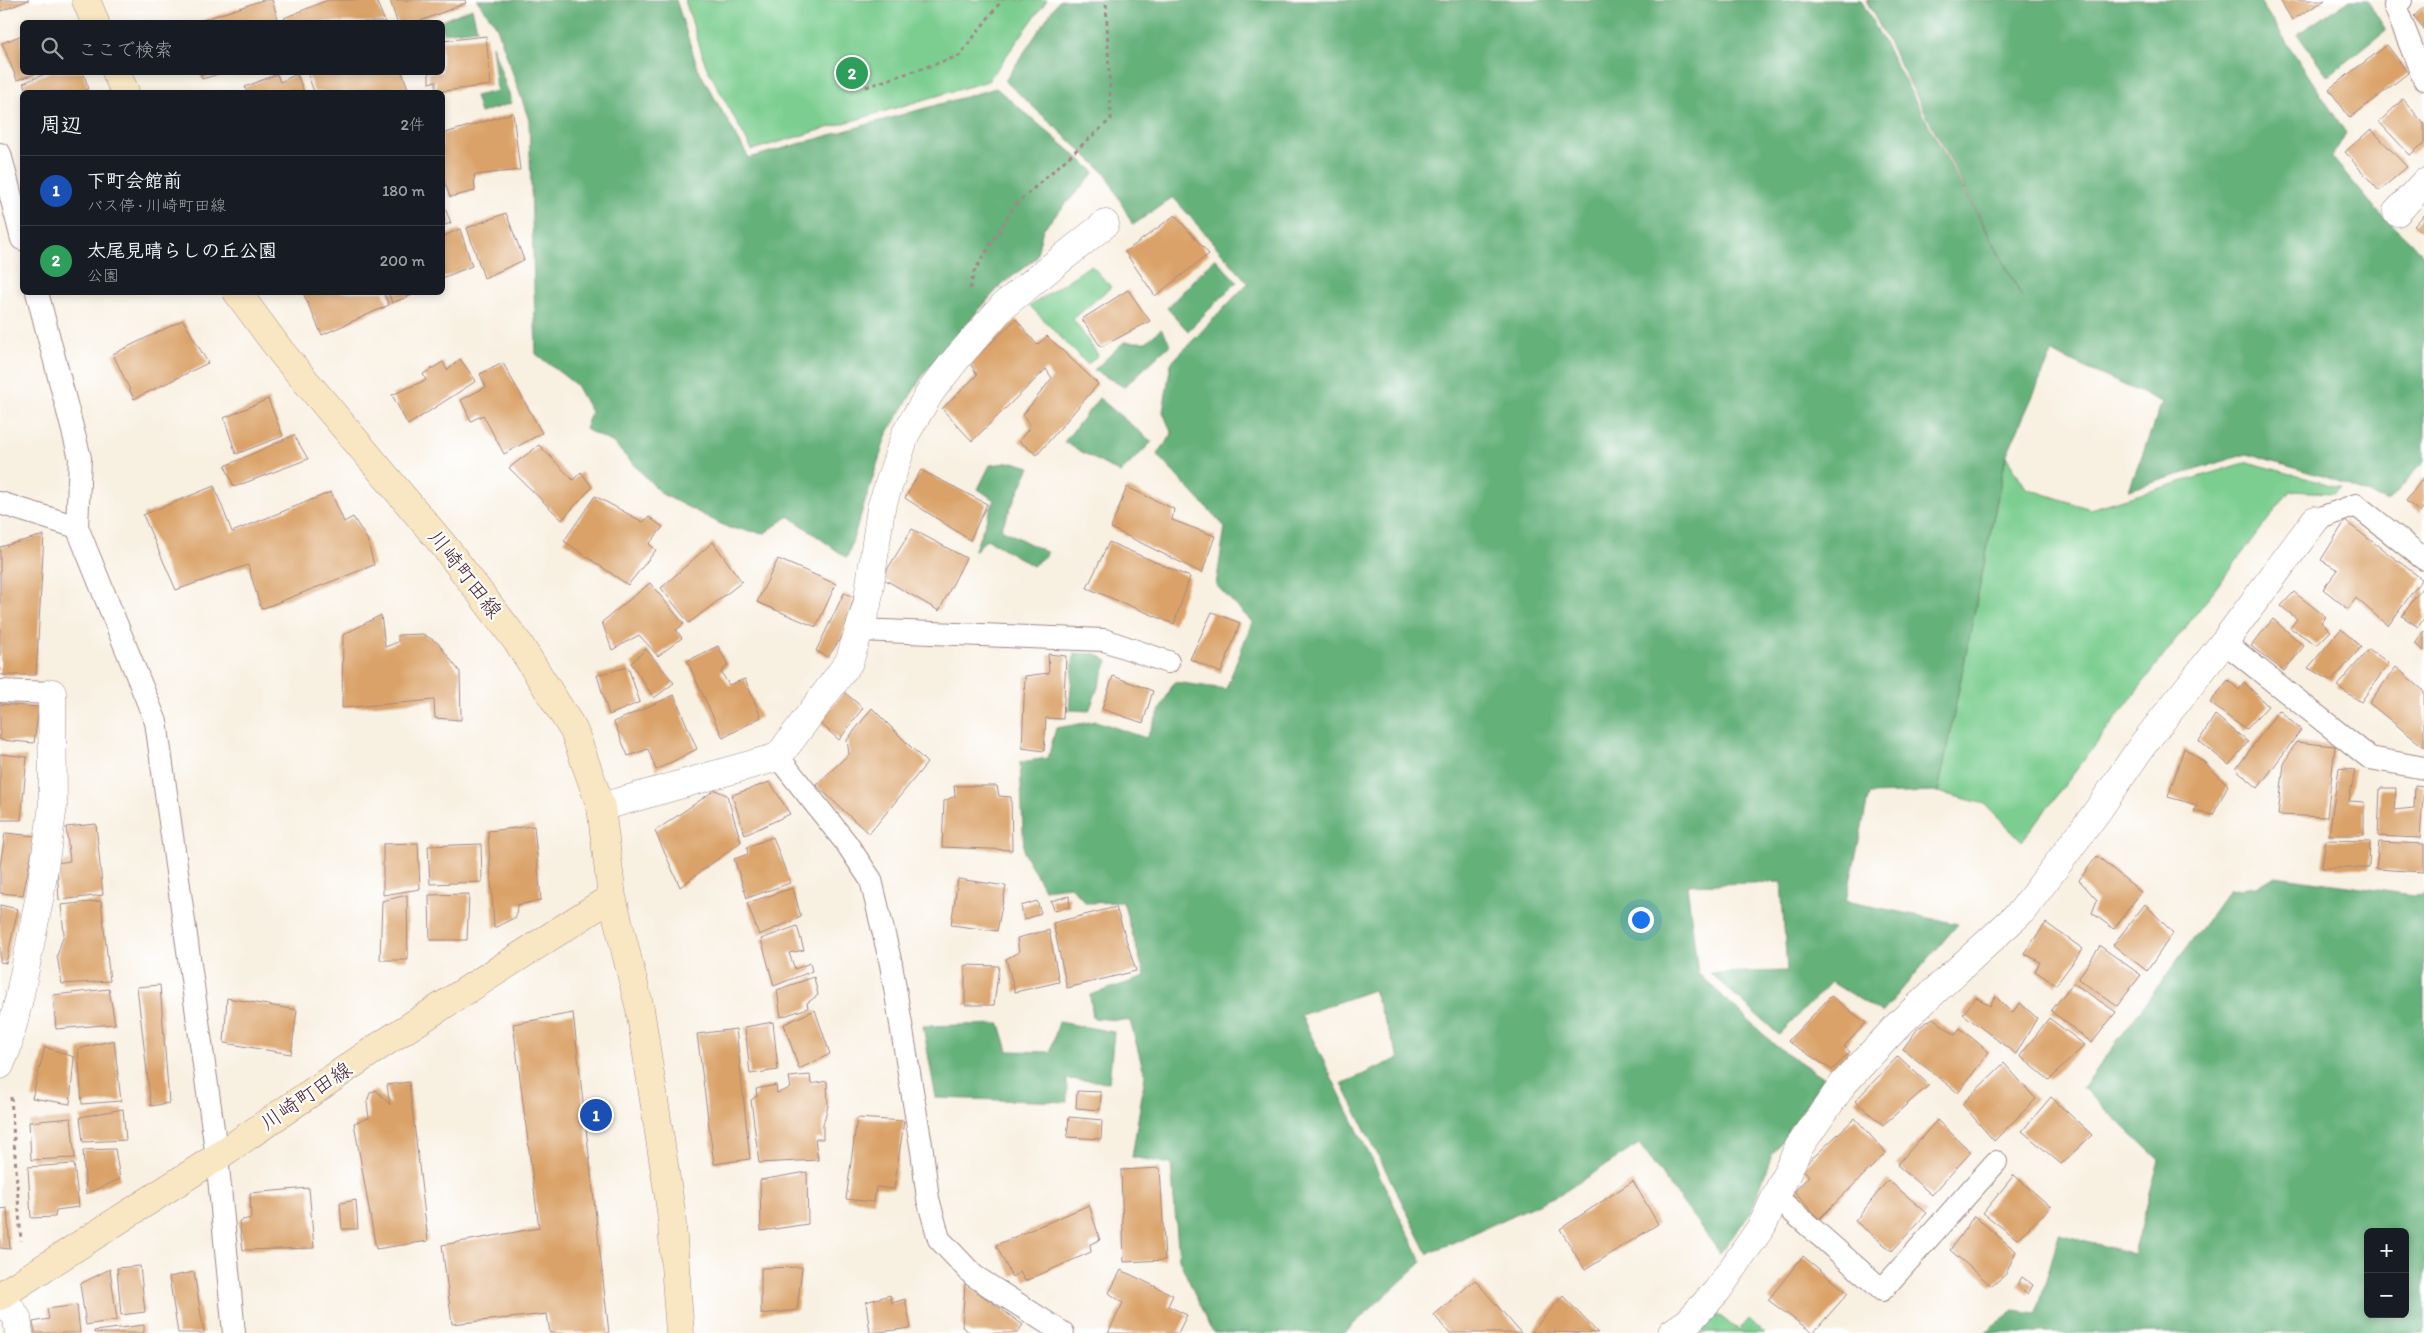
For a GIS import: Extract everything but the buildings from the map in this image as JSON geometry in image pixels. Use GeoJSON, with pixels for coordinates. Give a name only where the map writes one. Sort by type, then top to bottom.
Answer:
{"type":"FeatureCollection","features":[{"type":"Feature","properties":{"kind":"main road"},"geometry":{"type":"LineString","coordinates":[[86,0],[94,20]]}},
{"type":"Feature","properties":{"kind":"main road"},"geometry":{"type":"LineString","coordinates":[[117,75],[124,90]]}},
{"type":"Feature","properties":{"kind":"main road","name":"川崎町田線"},"geometry":{"type":"LineString","coordinates":[[240,295],[282,353],[445,547],[519,644],[574,731],[601,806],[612,897],[640,1008],[671,1211],[680,1333]]}},
{"type":"Feature","properties":{"kind":"main road","name":"川崎町田線"},"geometry":{"type":"LineString","coordinates":[[1,1295],[217,1157],[378,1047],[612,897]]}},
{"type":"Feature","properties":{"kind":"street"},"geometry":{"type":"LineString","coordinates":[[2397,212],[2424,183]]}},
{"type":"Feature","properties":{"kind":"street"},"geometry":{"type":"LineString","coordinates":[[601,806],[778,757],[849,662],[867,605],[881,508],[906,433],[931,391],[957,358],[1004,305],[1105,224]]}},
{"type":"Feature","properties":{"kind":"street"},"geometry":{"type":"LineString","coordinates":[[1672,1333],[1688,1322],[1716,1291],[1762,1226],[1799,1147],[1844,1083],[1901,1022],[2022,911],[2096,813],[2144,743],[2224,642],[2315,520]]}},
{"type":"Feature","properties":{"kind":"street"},"geometry":{"type":"LineString","coordinates":[[4,1057],[40,895],[52,806],[52,693]]}},
{"type":"Feature","properties":{"kind":"street"},"geometry":{"type":"LineString","coordinates":[[1,1295],[18,1318],[20,1333]]}},
{"type":"Feature","properties":{"kind":"lane"},"geometry":{"type":"LineString","coordinates":[[2401,0],[2395,6],[2424,79]]}},
{"type":"Feature","properties":{"kind":"lane"},"geometry":{"type":"LineString","coordinates":[[0,154],[20,231]]}},
{"type":"Feature","properties":{"kind":"lane"},"geometry":{"type":"LineString","coordinates":[[38,295],[80,458],[77,527],[156,722],[217,1157],[234,1333]]}},
{"type":"Feature","properties":{"kind":"lane"},"geometry":{"type":"LineString","coordinates":[[0,503],[77,527]]}},
{"type":"Feature","properties":{"kind":"lane"},"geometry":{"type":"LineString","coordinates":[[2315,520],[2356,505],[2424,559]]}},
{"type":"Feature","properties":{"kind":"lane"},"geometry":{"type":"LineString","coordinates":[[859,630],[1104,640],[1168,662]]}},
{"type":"Feature","properties":{"kind":"lane"},"geometry":{"type":"LineString","coordinates":[[2224,642],[2370,758],[2424,768]]}},
{"type":"Feature","properties":{"kind":"lane"},"geometry":{"type":"LineString","coordinates":[[0,691],[52,693]]}},
{"type":"Feature","properties":{"kind":"lane"},"geometry":{"type":"LineString","coordinates":[[778,757],[847,844],[871,880],[891,964],[922,1151],[928,1199],[939,1239],[974,1276],[1063,1333]]}},
{"type":"Feature","properties":{"kind":"lane"},"geometry":{"type":"LineString","coordinates":[[1776,1197],[1882,1290],[1996,1162]]}},
{"type":"Feature","properties":{"kind":"path"},"geometry":{"type":"LineString","coordinates":[[866,87],[958,56],[1002,0]]}},
{"type":"Feature","properties":{"kind":"path"},"geometry":{"type":"LineString","coordinates":[[970,291],[974,272],[1014,206],[1111,119],[1106,0]]}},
{"type":"Feature","properties":{"kind":"path"},"geometry":{"type":"LineString","coordinates":[[4,1057],[24,1279]]}},
{"type":"Feature","properties":{"kind":"green space"},"geometry":{"type":"Polygon","coordinates":[[[477,0],[676,0],[698,69],[749,158],[996,88],[1095,172],[1043,229],[1036,258],[999,287],[925,372],[887,434],[847,558],[789,516],[765,533],[729,528],[662,494],[612,442],[585,429],[591,412],[576,385],[536,354],[529,120],[496,25],[477,0]]]}},
{"type":"Feature","properties":{"kind":"green space"},"geometry":{"type":"Polygon","coordinates":[[[685,0],[1047,0],[988,81],[752,150],[706,66],[685,0]]]}},
{"type":"Feature","properties":{"kind":"green space"},"geometry":{"type":"Polygon","coordinates":[[[1059,0],[1861,0],[2022,297],[1866,0],[2259,0],[2346,133],[2332,157],[2374,207],[2424,255],[2424,461],[2388,502],[2335,480],[2247,454],[2129,490],[2162,402],[2052,353],[2006,456],[1938,792],[1869,794],[1846,901],[1958,924],[1882,1013],[1831,982],[1779,1035],[1710,973],[1787,971],[1781,882],[1687,885],[1698,973],[1776,1046],[1824,1078],[1772,1155],[1750,1214],[1720,1253],[1639,1144],[1564,1192],[1428,1254],[1342,1084],[1399,1058],[1373,990],[1301,1015],[1422,1262],[1344,1333],[1215,1333],[1210,1328],[1179,1259],[1171,1164],[1132,1157],[1145,1076],[1130,1021],[1093,1018],[1090,995],[1145,977],[1123,902],[1086,903],[1070,886],[1044,889],[1024,853],[1020,762],[1048,758],[1056,728],[1096,721],[1146,738],[1174,682],[1226,689],[1252,622],[1216,585],[1225,527],[1157,455],[1172,434],[1163,412],[1171,363],[1248,283],[1173,197],[1133,225],[1106,174],[1005,81],[1059,0]]]}},
{"type":"Feature","properties":{"kind":"green space"},"geometry":{"type":"Polygon","coordinates":[[[2349,0],[2367,0],[2386,30],[2328,76],[2297,34],[2349,0]]]}},
{"type":"Feature","properties":{"kind":"green space"},"geometry":{"type":"Polygon","coordinates":[[[472,8],[477,29],[445,33],[444,20],[472,8]]]}},
{"type":"Feature","properties":{"kind":"green space"},"geometry":{"type":"Polygon","coordinates":[[[492,45],[512,103],[480,113],[475,96],[497,91],[492,45]]]}},
{"type":"Feature","properties":{"kind":"green space"},"geometry":{"type":"Polygon","coordinates":[[[1215,258],[1237,282],[1188,331],[1167,308],[1215,258]]]}},
{"type":"Feature","properties":{"kind":"green space"},"geometry":{"type":"Polygon","coordinates":[[[1091,265],[1111,287],[1073,319],[1098,355],[1088,365],[1030,306],[1091,265]]]}},
{"type":"Feature","properties":{"kind":"green space"},"geometry":{"type":"Polygon","coordinates":[[[1161,329],[1171,344],[1124,387],[1094,370],[1124,342],[1146,342],[1161,329]]]}},
{"type":"Feature","properties":{"kind":"green space"},"geometry":{"type":"Polygon","coordinates":[[[1099,398],[1152,442],[1120,473],[1064,442],[1099,398]]]}},
{"type":"Feature","properties":{"kind":"green space"},"geometry":{"type":"Polygon","coordinates":[[[2006,456],[2026,488],[2090,509],[2248,462],[2341,488],[2334,493],[2290,491],[2022,841],[1985,804],[1938,792],[2006,456]]]}},
{"type":"Feature","properties":{"kind":"green space"},"geometry":{"type":"Polygon","coordinates":[[[1013,462],[1030,467],[1001,529],[1048,553],[1033,566],[987,539],[974,552],[994,500],[978,489],[990,465],[1013,462]]]}},
{"type":"Feature","properties":{"kind":"green space"},"geometry":{"type":"Polygon","coordinates":[[[1074,653],[1096,654],[1108,661],[1089,711],[1069,710],[1074,653]]]}},
{"type":"Feature","properties":{"kind":"green space"},"geometry":{"type":"Polygon","coordinates":[[[2275,876],[2413,895],[2424,894],[2424,1333],[1983,1333],[2014,1310],[2037,1313],[2059,1234],[2134,1254],[2159,1160],[2083,1088],[2229,890],[2257,887],[2275,876]]]}},
{"type":"Feature","properties":{"kind":"green space"},"geometry":{"type":"Polygon","coordinates":[[[1059,1022],[1114,1032],[1109,1082],[1067,1079],[1067,1102],[936,1098],[923,1026],[1000,1024],[1008,1051],[1050,1052],[1059,1022]]]}},
{"type":"Feature","properties":{"kind":"green space"},"geometry":{"type":"Polygon","coordinates":[[[1715,1312],[1739,1331],[1749,1319],[1764,1333],[1692,1333],[1715,1312]]]}},
{"type":"Feature","properties":{"kind":"place","name":"太尾見晴らしの丘公園"},"geometry":{"type":"Point","coordinates":[852,73]}},
{"type":"Feature","properties":{"kind":"place","name":"下町会館前"},"geometry":{"type":"Point","coordinates":[596,1115]}}]}
